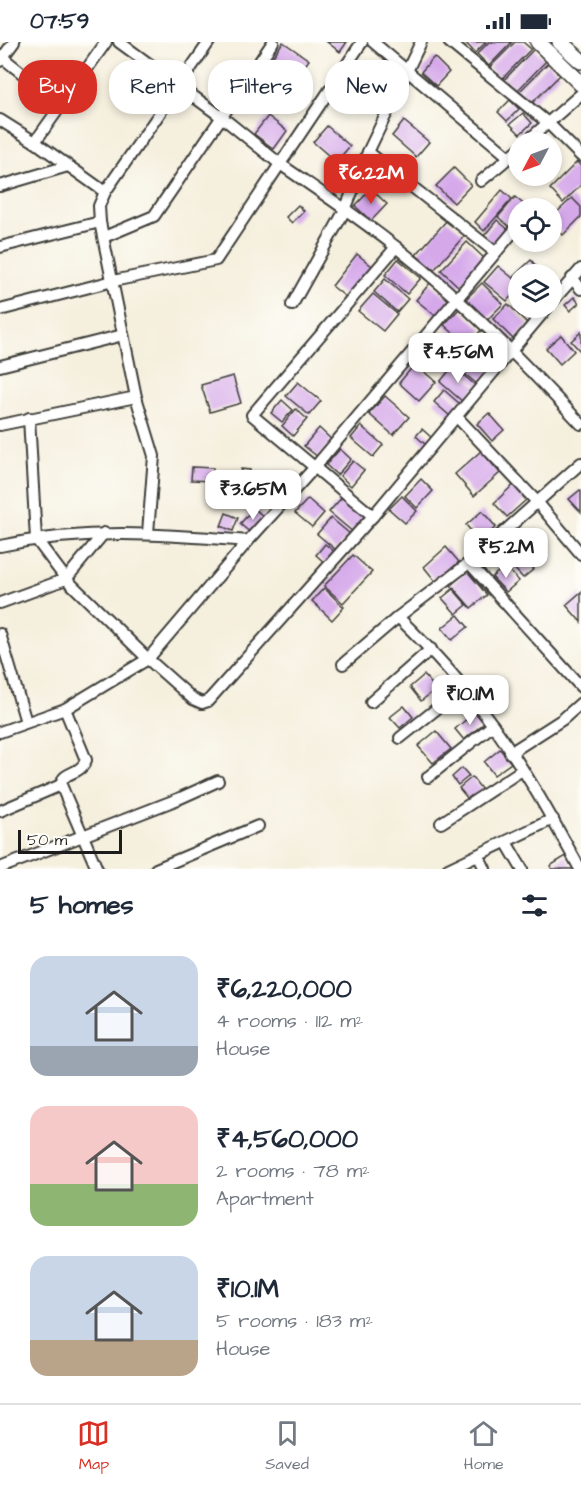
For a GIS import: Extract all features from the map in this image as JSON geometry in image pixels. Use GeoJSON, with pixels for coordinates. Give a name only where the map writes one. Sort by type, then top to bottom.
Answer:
{"type":"FeatureCollection","features":[{"type":"Feature","properties":{"kind":"street"},"geometry":{"type":"LineString","coordinates":[[14,42],[1,59],[18,72]]}},
{"type":"Feature","properties":{"kind":"street"},"geometry":{"type":"LineString","coordinates":[[93,60],[106,42]]}},
{"type":"Feature","properties":{"kind":"street"},"geometry":{"type":"LineString","coordinates":[[119,42],[143,60]]}},
{"type":"Feature","properties":{"kind":"street"},"geometry":{"type":"LineString","coordinates":[[196,60],[209,42]]}},
{"type":"Feature","properties":{"kind":"street"},"geometry":{"type":"LineString","coordinates":[[104,237],[154,216],[273,42]]}},
{"type":"Feature","properties":{"kind":"street"},"geometry":{"type":"LineString","coordinates":[[0,310],[113,281],[216,260],[362,42]]}},
{"type":"Feature","properties":{"kind":"street"},"geometry":{"type":"LineString","coordinates":[[373,42],[393,60]]}},
{"type":"Feature","properties":{"kind":"street"},"geometry":{"type":"LineString","coordinates":[[409,65],[421,42]]}},
{"type":"Feature","properties":{"kind":"street"},"geometry":{"type":"LineString","coordinates":[[449,42],[549,124],[581,156]]}},
{"type":"Feature","properties":{"kind":"street"},"geometry":{"type":"LineString","coordinates":[[538,42],[581,84]]}},
{"type":"Feature","properties":{"kind":"street"},"geometry":{"type":"LineString","coordinates":[[560,42],[581,61]]}},
{"type":"Feature","properties":{"kind":"street"},"geometry":{"type":"LineString","coordinates":[[409,74],[508,156]]}},
{"type":"Feature","properties":{"kind":"street"},"geometry":{"type":"LineString","coordinates":[[539,132],[581,94]]}},
{"type":"Feature","properties":{"kind":"street"},"geometry":{"type":"LineString","coordinates":[[196,99],[280,164],[396,247],[512,350],[581,424]]}},
{"type":"Feature","properties":{"kind":"street"},"geometry":{"type":"LineString","coordinates":[[35,142],[54,114]]}},
{"type":"Feature","properties":{"kind":"street"},"geometry":{"type":"LineString","coordinates":[[148,533],[154,456],[136,397],[100,222],[99,206],[105,192],[159,114]]}},
{"type":"Feature","properties":{"kind":"street"},"geometry":{"type":"LineString","coordinates":[[292,305],[345,210],[386,114]]}},
{"type":"Feature","properties":{"kind":"street"},"geometry":{"type":"LineString","coordinates":[[0,120],[105,192]]}},
{"type":"Feature","properties":{"kind":"street"},"geometry":{"type":"LineString","coordinates":[[368,152],[495,252]]}},
{"type":"Feature","properties":{"kind":"street"},"geometry":{"type":"LineString","coordinates":[[481,181],[508,158]]}},
{"type":"Feature","properties":{"kind":"street"},"geometry":{"type":"LineString","coordinates":[[0,186],[68,166]]}},
{"type":"Feature","properties":{"kind":"street"},"geometry":{"type":"LineString","coordinates":[[0,247],[100,222]]}},
{"type":"Feature","properties":{"kind":"street"},"geometry":{"type":"LineString","coordinates":[[0,732],[65,709],[148,659],[315,467],[508,237]]}},
{"type":"Feature","properties":{"kind":"street"},"geometry":{"type":"LineString","coordinates":[[373,516],[252,415],[396,247]]}},
{"type":"Feature","properties":{"kind":"street"},"geometry":{"type":"LineString","coordinates":[[562,290],[581,269]]}},
{"type":"Feature","properties":{"kind":"street"},"geometry":{"type":"LineString","coordinates":[[572,278],[581,289]]}},
{"type":"Feature","properties":{"kind":"street"},"geometry":{"type":"LineString","coordinates":[[30,418],[36,539],[66,579],[148,659],[193,699],[202,703],[208,701],[373,516],[539,318]]}},
{"type":"Feature","properties":{"kind":"street"},"geometry":{"type":"LineString","coordinates":[[0,366],[123,335]]}},
{"type":"Feature","properties":{"kind":"street"},"geometry":{"type":"LineString","coordinates":[[0,425],[136,397]]}},
{"type":"Feature","properties":{"kind":"street"},"geometry":{"type":"LineString","coordinates":[[457,417],[538,503],[581,554]]}},
{"type":"Feature","properties":{"kind":"street"},"geometry":{"type":"LineString","coordinates":[[343,664],[398,617],[469,563],[581,463]]}},
{"type":"Feature","properties":{"kind":"street"},"geometry":{"type":"LineString","coordinates":[[0,546],[36,539],[104,533],[148,533],[248,542]]}},
{"type":"Feature","properties":{"kind":"street"},"geometry":{"type":"LineString","coordinates":[[0,603],[66,579],[104,533]]}},
{"type":"Feature","properties":{"kind":"street"},"geometry":{"type":"LineString","coordinates":[[469,563],[581,687]]}},
{"type":"Feature","properties":{"kind":"street"},"geometry":{"type":"LineString","coordinates":[[398,617],[431,649],[493,725],[553,819],[580,869]]}},
{"type":"Feature","properties":{"kind":"street"},"geometry":{"type":"LineString","coordinates":[[0,634],[4,663],[26,722]]}},
{"type":"Feature","properties":{"kind":"street"},"geometry":{"type":"LineString","coordinates":[[371,702],[431,649]]}},
{"type":"Feature","properties":{"kind":"street"},"geometry":{"type":"LineString","coordinates":[[400,738],[464,687]]}},
{"type":"Feature","properties":{"kind":"street"},"geometry":{"type":"LineString","coordinates":[[510,753],[563,719],[581,703]]}},
{"type":"Feature","properties":{"kind":"street"},"geometry":{"type":"LineString","coordinates":[[65,709],[86,760],[79,771],[62,779],[61,785],[97,869]]}},
{"type":"Feature","properties":{"kind":"street"},"geometry":{"type":"LineString","coordinates":[[429,777],[493,725]]}},
{"type":"Feature","properties":{"kind":"street"},"geometry":{"type":"LineString","coordinates":[[441,822],[522,770]]}},
{"type":"Feature","properties":{"kind":"street"},"geometry":{"type":"LineString","coordinates":[[0,868],[178,799],[218,781]]}},
{"type":"Feature","properties":{"kind":"street"},"geometry":{"type":"LineString","coordinates":[[0,811],[61,785]]}},
{"type":"Feature","properties":{"kind":"street"},"geometry":{"type":"LineString","coordinates":[[448,869],[553,819]]}},
{"type":"Feature","properties":{"kind":"street"},"geometry":{"type":"LineString","coordinates":[[156,869],[258,826]]}},
{"type":"Feature","properties":{"kind":"street"},"geometry":{"type":"LineString","coordinates":[[506,842],[522,869]]}},
{"type":"Feature","properties":{"kind":"street"},"geometry":{"type":"LineString","coordinates":[[478,855],[485,869]]}},
{"type":"Feature","properties":{"kind":"building"},"geometry":{"type":"Polygon","coordinates":[[[283,42],[309,60],[271,60],[283,42]]]}},
{"type":"Feature","properties":{"kind":"building"},"geometry":{"type":"Polygon","coordinates":[[[327,42],[347,42],[340,52],[327,42]]]}},
{"type":"Feature","properties":{"kind":"building"},"geometry":{"type":"Polygon","coordinates":[[[465,42],[486,42],[475,53],[465,42]]]}},
{"type":"Feature","properties":{"kind":"building"},"geometry":{"type":"Polygon","coordinates":[[[489,42],[512,42],[489,66],[477,54],[489,42]]]}},
{"type":"Feature","properties":{"kind":"building"},"geometry":{"type":"Polygon","coordinates":[[[515,42],[523,42],[531,49],[501,80],[489,68],[515,42]]]}},
{"type":"Feature","properties":{"kind":"building"},"geometry":{"type":"Polygon","coordinates":[[[534,49],[546,61],[516,92],[504,80],[534,49]]]}},
{"type":"Feature","properties":{"kind":"building"},"geometry":{"type":"Polygon","coordinates":[[[434,57],[449,72],[436,86],[421,72],[434,57]]]}},
{"type":"Feature","properties":{"kind":"building"},"geometry":{"type":"Polygon","coordinates":[[[548,63],[560,75],[531,104],[519,92],[548,63]]]}},
{"type":"Feature","properties":{"kind":"building"},"geometry":{"type":"Polygon","coordinates":[[[510,100],[519,109],[507,121],[498,112],[510,100]]]}},
{"type":"Feature","properties":{"kind":"building"},"geometry":{"type":"Polygon","coordinates":[[[523,113],[532,123],[522,132],[518,132],[510,124],[523,113]]]}},
{"type":"Feature","properties":{"kind":"building"},"geometry":{"type":"Polygon","coordinates":[[[268,116],[287,131],[274,149],[254,134],[268,116]]]}},
{"type":"Feature","properties":{"kind":"building"},"geometry":{"type":"Polygon","coordinates":[[[404,121],[429,142],[416,157],[392,136],[404,121]]]}},
{"type":"Feature","properties":{"kind":"building"},"geometry":{"type":"Polygon","coordinates":[[[327,126],[350,146],[336,162],[313,142],[327,126]]]}},
{"type":"Feature","properties":{"kind":"building"},"geometry":{"type":"Polygon","coordinates":[[[577,162],[581,166],[581,185],[563,203],[562,198],[558,198],[550,189],[553,186],[562,186],[562,177],[577,162]]]}},
{"type":"Feature","properties":{"kind":"building"},"geometry":{"type":"Polygon","coordinates":[[[454,168],[471,185],[454,203],[436,186],[454,168]]]}},
{"type":"Feature","properties":{"kind":"building"},"geometry":{"type":"Polygon","coordinates":[[[371,189],[387,204],[371,221],[355,206],[371,189]]]}},
{"type":"Feature","properties":{"kind":"building"},"geometry":{"type":"Polygon","coordinates":[[[502,190],[511,198],[508,198],[508,204],[484,231],[475,222],[502,190]]]}},
{"type":"Feature","properties":{"kind":"building"},"geometry":{"type":"Polygon","coordinates":[[[572,198],[581,207],[581,217],[563,235],[562,234],[562,208],[572,198]]]}},
{"type":"Feature","properties":{"kind":"building"},"geometry":{"type":"Polygon","coordinates":[[[298,205],[304,211],[292,223],[286,217],[298,205]]]}},
{"type":"Feature","properties":{"kind":"building"},"geometry":{"type":"Polygon","coordinates":[[[508,205],[508,225],[498,217],[508,205]]]}},
{"type":"Feature","properties":{"kind":"building"},"geometry":{"type":"Polygon","coordinates":[[[447,220],[465,235],[434,270],[416,255],[447,220]]]}},
{"type":"Feature","properties":{"kind":"building"},"geometry":{"type":"Polygon","coordinates":[[[497,220],[508,229],[508,233],[497,247],[484,236],[497,220]]]}},
{"type":"Feature","properties":{"kind":"building"},"geometry":{"type":"Polygon","coordinates":[[[467,242],[485,259],[459,287],[441,270],[467,242]]]}},
{"type":"Feature","properties":{"kind":"building"},"geometry":{"type":"Polygon","coordinates":[[[357,254],[372,266],[347,298],[332,286],[357,254]]]}},
{"type":"Feature","properties":{"kind":"building"},"geometry":{"type":"Polygon","coordinates":[[[398,259],[421,278],[407,294],[385,275],[398,259]]]}},
{"type":"Feature","properties":{"kind":"building"},"geometry":{"type":"Polygon","coordinates":[[[498,266],[508,274],[508,300],[507,301],[484,282],[498,266]]]}},
{"type":"Feature","properties":{"kind":"building"},"geometry":{"type":"Polygon","coordinates":[[[385,279],[408,299],[397,312],[374,292],[385,279]]]}},
{"type":"Feature","properties":{"kind":"building"},"geometry":{"type":"Polygon","coordinates":[[[430,283],[451,300],[437,317],[416,300],[430,283]]]}},
{"type":"Feature","properties":{"kind":"building"},"geometry":{"type":"Polygon","coordinates":[[[482,283],[503,304],[487,320],[466,299],[482,283]]]}},
{"type":"Feature","properties":{"kind":"building"},"geometry":{"type":"Polygon","coordinates":[[[373,294],[397,314],[383,331],[358,311],[373,294]]]}},
{"type":"Feature","properties":{"kind":"building"},"geometry":{"type":"Polygon","coordinates":[[[574,297],[579,303],[570,311],[565,305],[574,297]]]}},
{"type":"Feature","properties":{"kind":"building"},"geometry":{"type":"Polygon","coordinates":[[[508,304],[508,318],[522,318],[529,325],[514,340],[493,319],[508,304]]]}},
{"type":"Feature","properties":{"kind":"building"},"geometry":{"type":"Polygon","coordinates":[[[459,309],[482,329],[468,346],[444,325],[459,309]]]}},
{"type":"Feature","properties":{"kind":"building"},"geometry":{"type":"Polygon","coordinates":[[[581,332],[581,352],[571,341],[581,332]]]}},
{"type":"Feature","properties":{"kind":"building"},"geometry":{"type":"Polygon","coordinates":[[[561,335],[574,351],[560,364],[546,348],[561,335]]]}},
{"type":"Feature","properties":{"kind":"building"},"geometry":{"type":"Polygon","coordinates":[[[473,353],[491,370],[478,385],[459,369],[473,353]]]}},
{"type":"Feature","properties":{"kind":"building"},"geometry":{"type":"Polygon","coordinates":[[[415,364],[436,382],[419,401],[399,383],[415,364]]]}},
{"type":"Feature","properties":{"kind":"building"},"geometry":{"type":"Polygon","coordinates":[[[453,366],[476,386],[463,402],[440,382],[453,366]]]}},
{"type":"Feature","properties":{"kind":"building"},"geometry":{"type":"Polygon","coordinates":[[[233,376],[241,403],[210,412],[201,385],[233,376]]]}},
{"type":"Feature","properties":{"kind":"building"},"geometry":{"type":"Polygon","coordinates":[[[298,382],[321,401],[309,415],[286,396],[298,382]]]}},
{"type":"Feature","properties":{"kind":"building"},"geometry":{"type":"Polygon","coordinates":[[[444,390],[460,404],[450,416],[434,402],[444,390]]]}},
{"type":"Feature","properties":{"kind":"building"},"geometry":{"type":"Polygon","coordinates":[[[385,396],[409,417],[393,435],[369,414],[385,396]]]}},
{"type":"Feature","properties":{"kind":"building"},"geometry":{"type":"Polygon","coordinates":[[[282,400],[293,410],[282,422],[271,413],[282,400]]]}},
{"type":"Feature","properties":{"kind":"building"},"geometry":{"type":"Polygon","coordinates":[[[296,409],[307,419],[293,436],[282,426],[296,409]]]}},
{"type":"Feature","properties":{"kind":"building"},"geometry":{"type":"Polygon","coordinates":[[[489,413],[504,430],[492,441],[477,424],[489,413]]]}},
{"type":"Feature","properties":{"kind":"building"},"geometry":{"type":"Polygon","coordinates":[[[361,426],[383,445],[373,457],[351,438],[361,426]]]}},
{"type":"Feature","properties":{"kind":"building"},"geometry":{"type":"Polygon","coordinates":[[[319,428],[332,440],[318,457],[304,446],[319,428]]]}},
{"type":"Feature","properties":{"kind":"building"},"geometry":{"type":"Polygon","coordinates":[[[422,429],[433,439],[427,446],[416,436],[422,429]]]}},
{"type":"Feature","properties":{"kind":"building"},"geometry":{"type":"Polygon","coordinates":[[[340,449],[351,459],[337,475],[326,465],[340,449]]]}},
{"type":"Feature","properties":{"kind":"building"},"geometry":{"type":"Polygon","coordinates":[[[481,451],[500,473],[474,496],[455,474],[481,451]]]}},
{"type":"Feature","properties":{"kind":"building"},"geometry":{"type":"Polygon","coordinates":[[[353,461],[364,470],[351,486],[340,476],[353,461]]]}},
{"type":"Feature","properties":{"kind":"building"},"geometry":{"type":"Polygon","coordinates":[[[192,467],[213,468],[212,481],[191,480],[192,467]]]}},
{"type":"Feature","properties":{"kind":"building"},"geometry":{"type":"Polygon","coordinates":[[[241,469],[250,470],[250,481],[240,480],[241,469]]]}},
{"type":"Feature","properties":{"kind":"building"},"geometry":{"type":"Polygon","coordinates":[[[421,479],[433,491],[417,508],[405,496],[421,479]]]}},
{"type":"Feature","properties":{"kind":"building"},"geometry":{"type":"Polygon","coordinates":[[[513,485],[526,500],[507,517],[494,503],[513,485]]]}},
{"type":"Feature","properties":{"kind":"building"},"geometry":{"type":"Polygon","coordinates":[[[581,491],[581,512],[569,499],[581,491]]]}},
{"type":"Feature","properties":{"kind":"building"},"geometry":{"type":"Polygon","coordinates":[[[343,496],[367,516],[353,532],[329,512],[343,496]]]}},
{"type":"Feature","properties":{"kind":"building"},"geometry":{"type":"Polygon","coordinates":[[[402,496],[417,511],[405,523],[389,509],[402,496]]]}},
{"type":"Feature","properties":{"kind":"building"},"geometry":{"type":"Polygon","coordinates":[[[308,499],[324,513],[312,527],[295,513],[308,499]]]}},
{"type":"Feature","properties":{"kind":"building"},"geometry":{"type":"Polygon","coordinates":[[[254,508],[266,519],[252,534],[240,524],[254,508]]]}},
{"type":"Feature","properties":{"kind":"building"},"geometry":{"type":"Polygon","coordinates":[[[482,511],[496,527],[480,541],[466,525],[482,511]]]}},
{"type":"Feature","properties":{"kind":"building"},"geometry":{"type":"Polygon","coordinates":[[[226,513],[238,518],[233,531],[221,526],[226,513]]]}},
{"type":"Feature","properties":{"kind":"building"},"geometry":{"type":"Polygon","coordinates":[[[331,518],[350,534],[336,550],[317,534],[331,518]]]}},
{"type":"Feature","properties":{"kind":"building"},"geometry":{"type":"Polygon","coordinates":[[[325,544],[336,553],[326,564],[316,555],[325,544]]]}},
{"type":"Feature","properties":{"kind":"building"},"geometry":{"type":"Polygon","coordinates":[[[446,547],[459,562],[436,582],[424,567],[446,547]]]}},
{"type":"Feature","properties":{"kind":"building"},"geometry":{"type":"Polygon","coordinates":[[[353,555],[372,572],[343,603],[324,586],[353,555]]]}},
{"type":"Feature","properties":{"kind":"building"},"geometry":{"type":"Polygon","coordinates":[[[523,557],[534,569],[523,578],[513,567],[523,557]]]}},
{"type":"Feature","properties":{"kind":"building"},"geometry":{"type":"Polygon","coordinates":[[[505,566],[519,581],[506,592],[492,577],[505,566]]]}},
{"type":"Feature","properties":{"kind":"building"},"geometry":{"type":"Polygon","coordinates":[[[467,571],[487,595],[471,608],[451,585],[467,571]]]}},
{"type":"Feature","properties":{"kind":"building"},"geometry":{"type":"Polygon","coordinates":[[[324,588],[344,607],[332,620],[312,601],[324,588]]]}},
{"type":"Feature","properties":{"kind":"building"},"geometry":{"type":"Polygon","coordinates":[[[453,589],[467,605],[456,614],[442,598],[453,589]]]}},
{"type":"Feature","properties":{"kind":"building"},"geometry":{"type":"Polygon","coordinates":[[[581,592],[581,622],[566,605],[581,592]]]}},
{"type":"Feature","properties":{"kind":"building"},"geometry":{"type":"Polygon","coordinates":[[[458,615],[468,627],[452,640],[442,628],[458,615]]]}},
{"type":"Feature","properties":{"kind":"building"},"geometry":{"type":"Polygon","coordinates":[[[424,675],[436,689],[421,701],[410,687],[424,675]]]}},
{"type":"Feature","properties":{"kind":"building"},"geometry":{"type":"Polygon","coordinates":[[[404,706],[413,717],[400,728],[390,717],[404,706]]]}},
{"type":"Feature","properties":{"kind":"building"},"geometry":{"type":"Polygon","coordinates":[[[475,712],[484,723],[464,740],[455,729],[475,712]]]}},
{"type":"Feature","properties":{"kind":"building"},"geometry":{"type":"Polygon","coordinates":[[[436,731],[451,749],[433,763],[418,746],[436,731]]]}},
{"type":"Feature","properties":{"kind":"building"},"geometry":{"type":"Polygon","coordinates":[[[500,749],[511,763],[494,775],[484,762],[500,749]]]}},
{"type":"Feature","properties":{"kind":"building"},"geometry":{"type":"Polygon","coordinates":[[[462,768],[469,776],[458,785],[452,777],[462,768]]]}},
{"type":"Feature","properties":{"kind":"building"},"geometry":{"type":"Polygon","coordinates":[[[472,777],[482,790],[469,800],[459,788],[472,777]]]}},
{"type":"Feature","properties":{"kind":"building"},"geometry":{"type":"Polygon","coordinates":[[[566,856],[574,869],[552,869],[550,866],[566,856]]]}}]}
